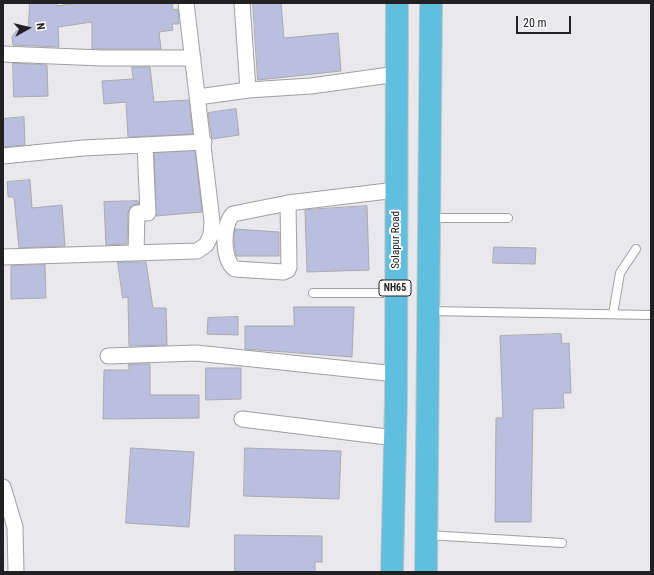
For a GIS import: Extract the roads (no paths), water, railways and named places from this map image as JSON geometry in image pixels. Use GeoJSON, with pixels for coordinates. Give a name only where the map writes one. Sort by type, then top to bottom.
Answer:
{"type":"FeatureCollection","features":[{"type":"Feature","properties":{"kind":"highway","name":"Solapur Road"},"geometry":{"type":"LineString","coordinates":[[392,572],[396,374],[395,293],[398,3]]}},
{"type":"Feature","properties":{"kind":"highway"},"geometry":{"type":"LineString","coordinates":[[426,572],[431,3]]}},
{"type":"Feature","properties":{"kind":"street"},"geometry":{"type":"LineString","coordinates":[[3,257],[197,251],[206,245],[212,235],[212,221],[204,142],[186,3]]}},
{"type":"Feature","properties":{"kind":"street"},"geometry":{"type":"LineString","coordinates":[[242,3],[248,90]]}},
{"type":"Feature","properties":{"kind":"street"},"geometry":{"type":"LineString","coordinates":[[3,54],[102,58],[193,58]]}},
{"type":"Feature","properties":{"kind":"street"},"geometry":{"type":"LineString","coordinates":[[198,98],[248,90],[311,86],[397,74]]}},
{"type":"Feature","properties":{"kind":"street"},"geometry":{"type":"LineString","coordinates":[[3,156],[82,148],[204,142]]}},
{"type":"Feature","properties":{"kind":"street"},"geometry":{"type":"LineString","coordinates":[[136,253],[137,213],[148,213],[145,145]]}},
{"type":"Feature","properties":{"kind":"street"},"geometry":{"type":"LineString","coordinates":[[288,203],[288,270],[275,272],[235,269],[231,266],[228,260],[225,237],[229,218],[239,212],[288,203],[396,190]]}},
{"type":"Feature","properties":{"kind":"street"},"geometry":{"type":"LineString","coordinates":[[108,356],[196,353],[396,374]]}},
{"type":"Feature","properties":{"kind":"street"},"geometry":{"type":"LineString","coordinates":[[242,419],[395,438]]}},
{"type":"Feature","properties":{"kind":"street"},"geometry":{"type":"LineString","coordinates":[[3,486],[15,527],[16,572]]}},
{"type":"Feature","properties":{"kind":"lane"},"geometry":{"type":"LineString","coordinates":[[429,218],[508,218]]}},
{"type":"Feature","properties":{"kind":"lane"},"geometry":{"type":"LineString","coordinates":[[613,314],[620,273],[636,249]]}},
{"type":"Feature","properties":{"kind":"lane"},"geometry":{"type":"LineString","coordinates":[[313,293],[395,293]]}},
{"type":"Feature","properties":{"kind":"lane"},"geometry":{"type":"LineString","coordinates":[[428,311],[651,315]]}},
{"type":"Feature","properties":{"kind":"lane"},"geometry":{"type":"LineString","coordinates":[[426,535],[562,543]]}}]}
